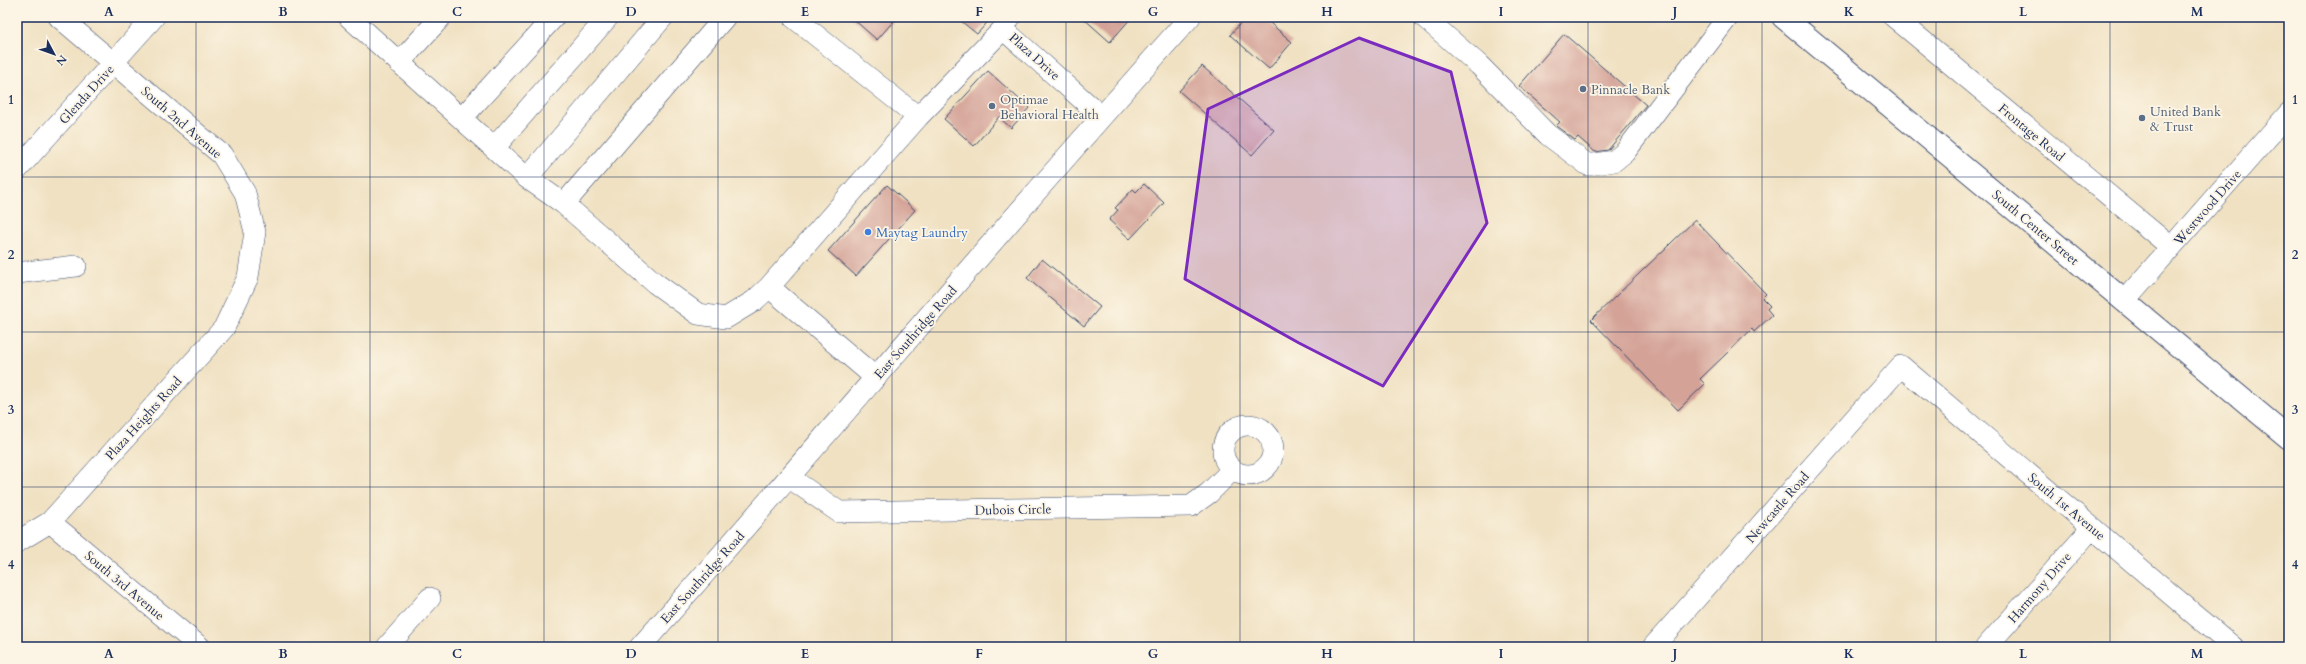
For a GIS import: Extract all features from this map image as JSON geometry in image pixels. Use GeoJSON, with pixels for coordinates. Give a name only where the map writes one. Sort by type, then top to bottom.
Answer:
{"type":"FeatureCollection","features":[{"type":"Feature","properties":{"kind":"main road","name":"South Center Street"},"geometry":{"type":"LineString","coordinates":[[1783,17],[2289,438]]}},
{"type":"Feature","properties":{"kind":"street","name":"Glenda Drive"},"geometry":{"type":"LineString","coordinates":[[17,170],[154,17]]}},
{"type":"Feature","properties":{"kind":"street"},"geometry":{"type":"LineString","coordinates":[[349,17],[527,178],[564,204],[655,283],[698,314],[726,318],[754,301],[769,287],[918,117],[1007,23]]}},
{"type":"Feature","properties":{"kind":"street"},"geometry":{"type":"LineString","coordinates":[[399,63],[441,17]]}},
{"type":"Feature","properties":{"kind":"street"},"geometry":{"type":"LineString","coordinates":[[462,118],[554,17]]}},
{"type":"Feature","properties":{"kind":"street"},"geometry":{"type":"LineString","coordinates":[[494,148],[608,17]]}},
{"type":"Feature","properties":{"kind":"street"},"geometry":{"type":"LineString","coordinates":[[527,178],[663,17]]}},
{"type":"Feature","properties":{"kind":"street"},"geometry":{"type":"LineString","coordinates":[[564,204],[725,17]]}},
{"type":"Feature","properties":{"kind":"street"},"geometry":{"type":"LineString","coordinates":[[793,17],[918,117]]}},
{"type":"Feature","properties":{"kind":"street","name":"East Southridge Road"},"geometry":{"type":"LineString","coordinates":[[640,647],[790,478],[1101,116],[1190,17]]}},
{"type":"Feature","properties":{"kind":"street"},"geometry":{"type":"LineString","coordinates":[[1424,17],[1479,65],[1548,135],[1588,165],[1614,161],[1625,152],[1728,17]]}},
{"type":"Feature","properties":{"kind":"street","name":"Frontage Road"},"geometry":{"type":"LineString","coordinates":[[1894,17],[2171,247]]}},
{"type":"Feature","properties":{"kind":"street","name":"South 2nd Avenue"},"geometry":{"type":"LineString","coordinates":[[60,18],[222,155],[245,194],[255,232],[248,277]]}},
{"type":"Feature","properties":{"kind":"street","name":"Plaza Drive"},"geometry":{"type":"LineString","coordinates":[[1007,23],[1101,116]]}},
{"type":"Feature","properties":{"kind":"street","name":"Westwood Drive"},"geometry":{"type":"LineString","coordinates":[[2124,301],[2289,113]]}},
{"type":"Feature","properties":{"kind":"street"},"geometry":{"type":"LineString","coordinates":[[17,274],[76,266]]}},
{"type":"Feature","properties":{"kind":"street","name":"Plaza Heights Road"},"geometry":{"type":"LineString","coordinates":[[17,542],[50,522],[224,328],[248,277]]}},
{"type":"Feature","properties":{"kind":"street"},"geometry":{"type":"LineString","coordinates":[[769,287],[876,378]]}},
{"type":"Feature","properties":{"kind":"street","name":"South 1st Avenue"},"geometry":{"type":"LineString","coordinates":[[1901,366],[2233,647]]}},
{"type":"Feature","properties":{"kind":"street","name":"Newcastle Road"},"geometry":{"type":"LineString","coordinates":[[1653,647],[1901,366]]}},
{"type":"Feature","properties":{"kind":"street","name":"Dubois Circle"},"geometry":{"type":"LineString","coordinates":[[790,478],[839,512],[1191,506],[1210,493],[1232,470]]}},
{"type":"Feature","properties":{"kind":"street","name":"South 3rd Avenue"},"geometry":{"type":"LineString","coordinates":[[50,522],[200,647]]}},
{"type":"Feature","properties":{"kind":"street","name":"Harmony Drive"},"geometry":{"type":"LineString","coordinates":[[1986,647],[2092,528]]}},
{"type":"Feature","properties":{"kind":"street"},"geometry":{"type":"LineString","coordinates":[[387,647],[430,598]]}},
{"type":"Feature","properties":{"kind":"highlighted area"},"geometry":{"type":"Polygon","coordinates":[[[1359,38],[1451,72],[1487,223],[1383,386],[1299,343],[1185,279],[1208,109],[1359,38]]]}},
{"type":"Feature","properties":{"kind":"building"},"geometry":{"type":"Polygon","coordinates":[[[851,17],[897,17],[877,40],[851,17]]]}},
{"type":"Feature","properties":{"kind":"building"},"geometry":{"type":"Polygon","coordinates":[[[956,17],[992,17],[977,34],[956,17]]]}},
{"type":"Feature","properties":{"kind":"building"},"geometry":{"type":"Polygon","coordinates":[[[1082,17],[1132,17],[1110,42],[1082,17]]]}},
{"type":"Feature","properties":{"kind":"building"},"geometry":{"type":"Polygon","coordinates":[[[1246,17],[1263,17],[1292,42],[1269,69],[1230,35],[1246,17]]]}},
{"type":"Feature","properties":{"kind":"building"},"geometry":{"type":"Polygon","coordinates":[[[1564,34],[1646,105],[1608,150],[1595,152],[1578,137],[1575,140],[1556,126],[1560,122],[1519,86],[1564,34]]]}},
{"type":"Feature","properties":{"kind":"building"},"geometry":{"type":"Polygon","coordinates":[[[1202,66],[1274,130],[1252,155],[1179,91],[1202,66]]]}},
{"type":"Feature","properties":{"kind":"building"},"geometry":{"type":"Polygon","coordinates":[[[988,71],[1029,108],[1011,128],[999,117],[974,146],[944,119],[988,71]]]}},
{"type":"Feature","properties":{"kind":"building"},"geometry":{"type":"Polygon","coordinates":[[[1144,184],[1164,203],[1130,239],[1109,220],[1118,210],[1115,208],[1133,189],[1136,192],[1144,184]]]}},
{"type":"Feature","properties":{"kind":"building"},"geometry":{"type":"Polygon","coordinates":[[[887,185],[915,210],[856,276],[828,251],[887,185]]]}},
{"type":"Feature","properties":{"kind":"building"},"geometry":{"type":"Polygon","coordinates":[[[1695,220],[1766,294],[1762,298],[1770,306],[1767,309],[1772,315],[1754,332],[1752,329],[1700,379],[1705,384],[1678,410],[1591,320],[1695,220]]]}},
{"type":"Feature","properties":{"kind":"building"},"geometry":{"type":"Polygon","coordinates":[[[1042,259],[1100,307],[1084,326],[1027,278],[1042,259]]]}},
{"type":"Feature","properties":{"kind":"place","name":"Pinnacle Bank"},"geometry":{"type":"Point","coordinates":[1583,89]}},
{"type":"Feature","properties":{"kind":"place","name":"Optimae Behavioral Health"},"geometry":{"type":"Point","coordinates":[992,106]}},
{"type":"Feature","properties":{"kind":"place","name":"United Bank & Trust"},"geometry":{"type":"Point","coordinates":[2142,118]}},
{"type":"Feature","properties":{"kind":"place","name":"Maytag Laundry"},"geometry":{"type":"Point","coordinates":[868,232]}}]}
